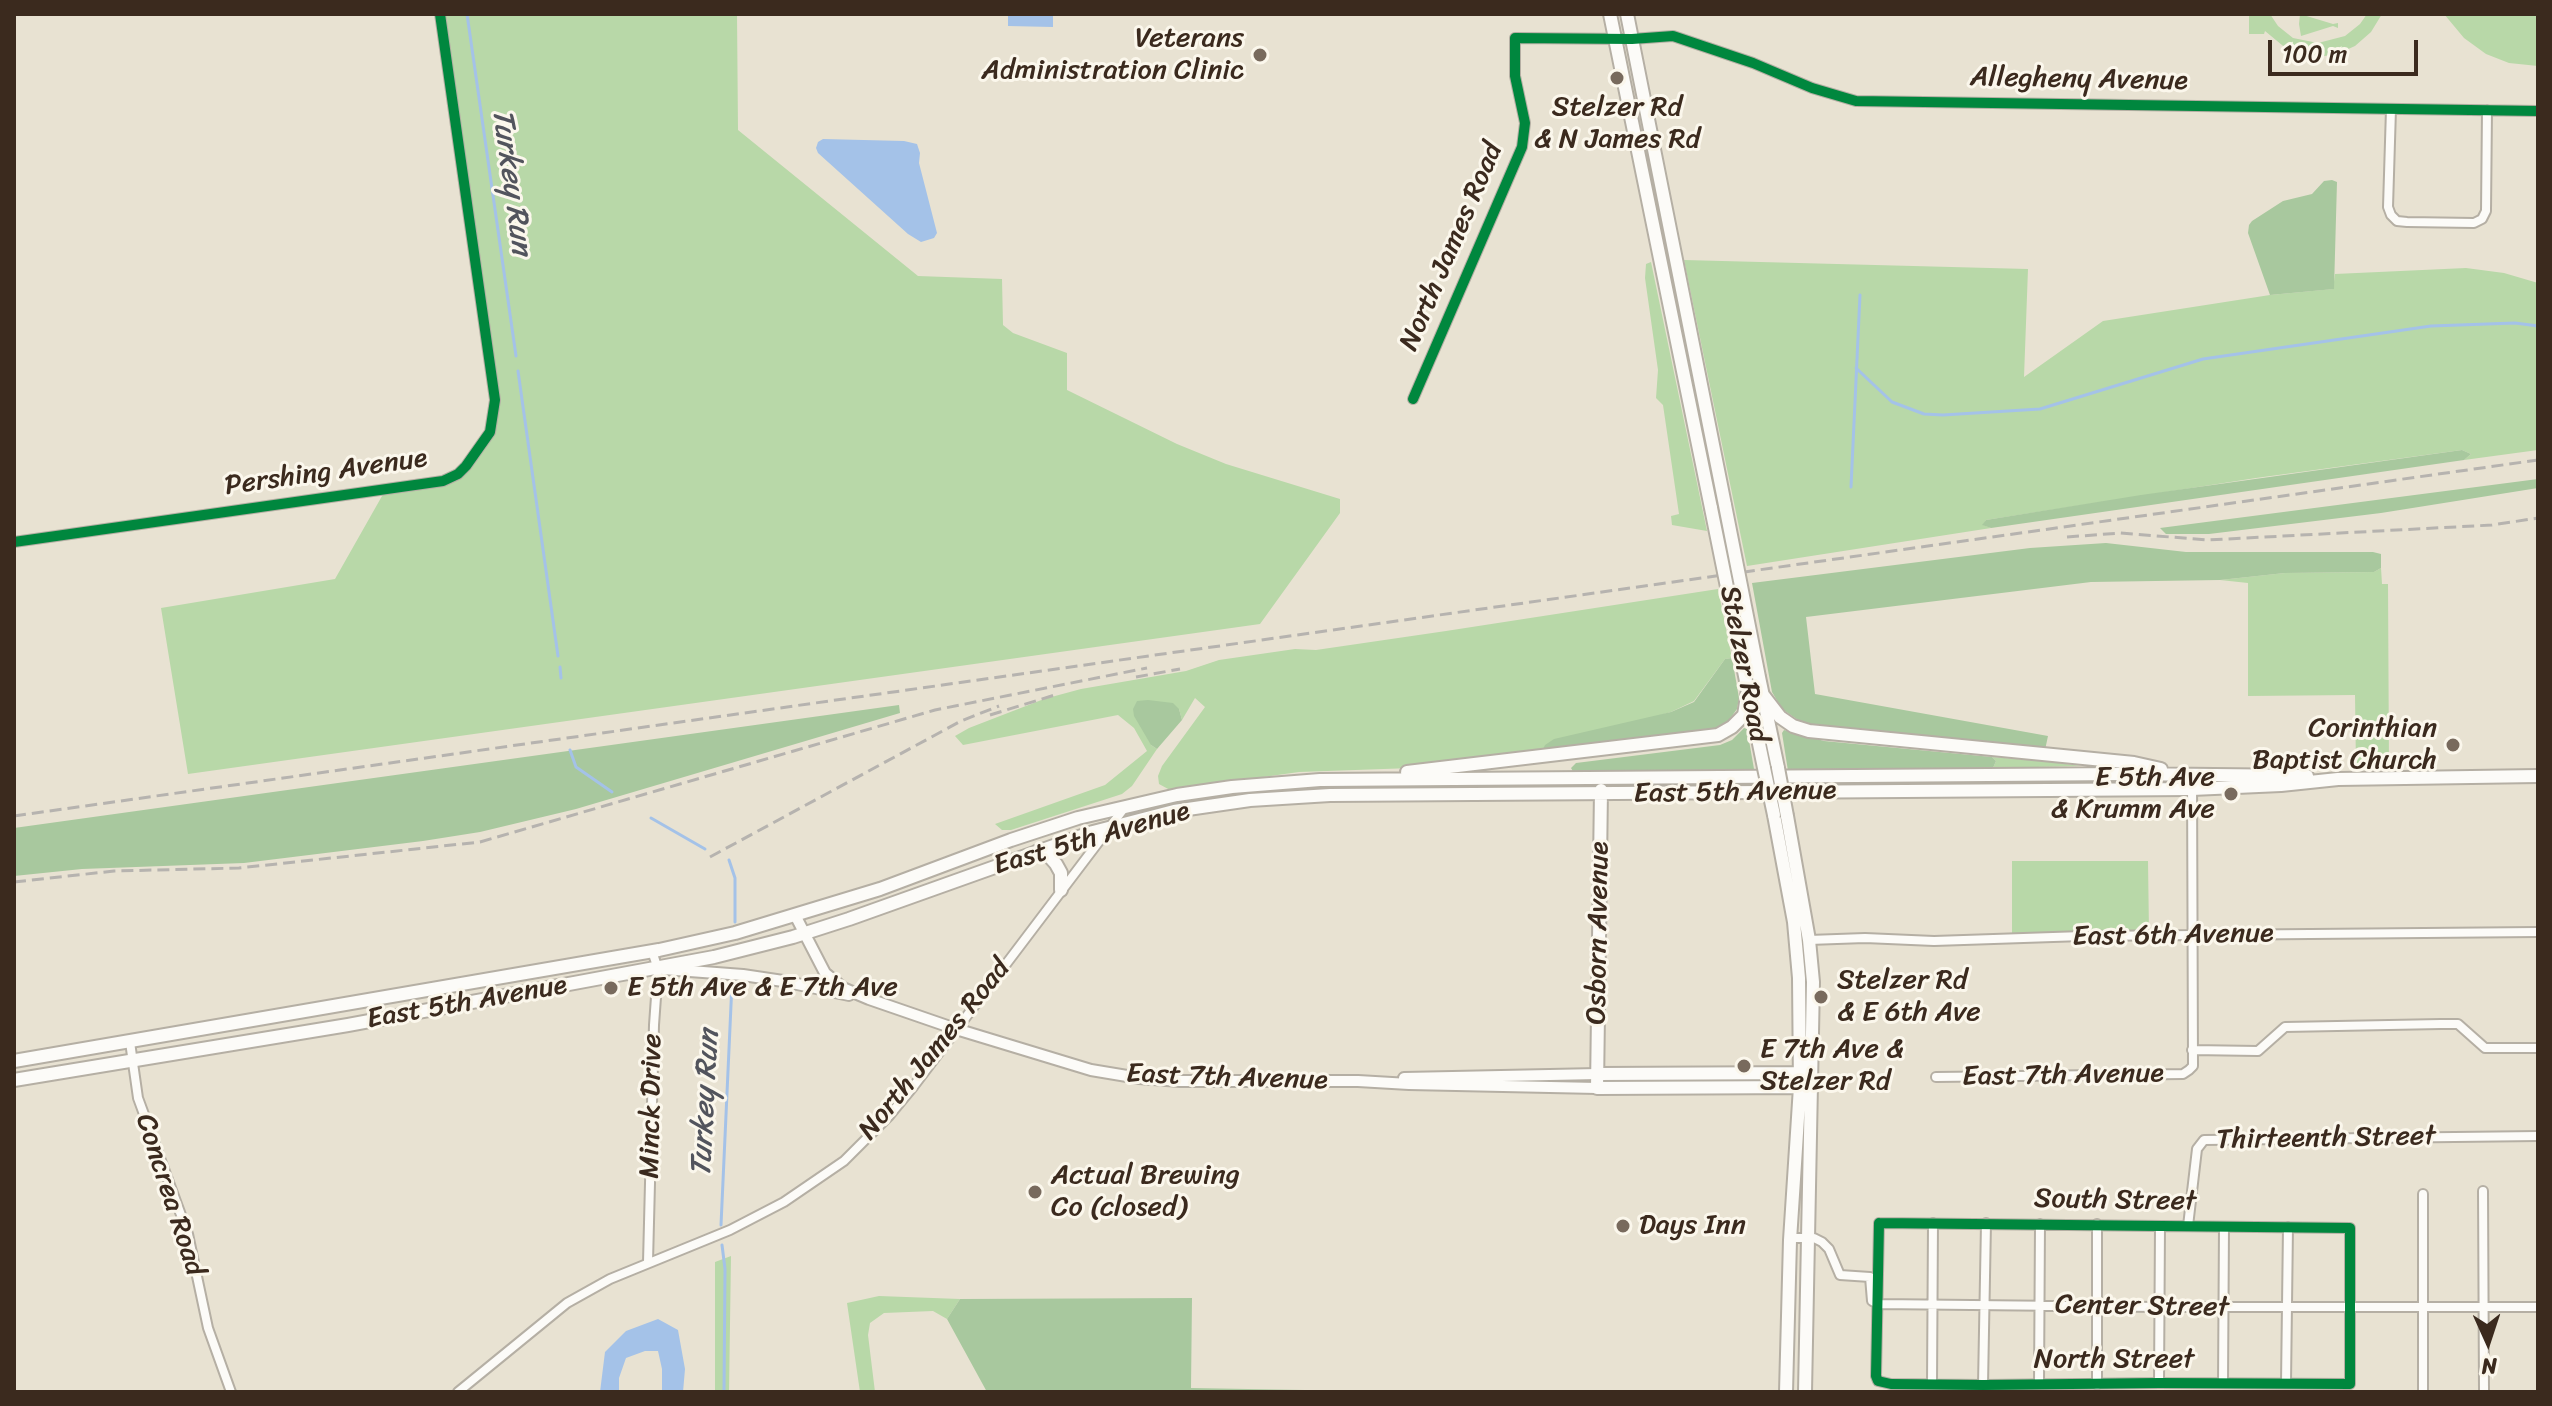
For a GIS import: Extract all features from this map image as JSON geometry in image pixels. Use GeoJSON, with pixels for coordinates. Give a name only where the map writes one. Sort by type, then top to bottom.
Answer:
{"type":"FeatureCollection","features":[{"type":"Feature","properties":{"kind":"main road"},"geometry":{"type":"LineString","coordinates":[[1610,14],[1615,39]]}},
{"type":"Feature","properties":{"kind":"main road"},"geometry":{"type":"LineString","coordinates":[[1627,14],[1632,39]]}},
{"type":"Feature","properties":{"kind":"main road","name":"Stelzer Road"},"geometry":{"type":"LineString","coordinates":[[1615,39],[1711,508],[1751,682],[1763,695],[1778,768],[1780,815],[1796,940],[1807,1073]]}},
{"type":"Feature","properties":{"kind":"main road","name":"Stelzer Road"},"geometry":{"type":"LineString","coordinates":[[1632,39],[1725,505],[1764,768],[1780,815],[1809,940],[1813,982],[1806,1087],[1809,1238],[1805,1392]]}},
{"type":"Feature","properties":{"kind":"main road"},"geometry":{"type":"LineString","coordinates":[[1320,780],[1445,769],[1718,735],[1744,715],[1751,682]]}},
{"type":"Feature","properties":{"kind":"main road"},"geometry":{"type":"LineString","coordinates":[[1763,695],[1780,717],[1797,728],[1809,731],[2134,763],[2192,774]]}},
{"type":"Feature","properties":{"kind":"main road","name":"East 5th Avenue"},"geometry":{"type":"LineString","coordinates":[[14,1061],[652,951],[735,933],[880,889],[1011,840],[1125,806],[1221,789],[1320,780],[2192,774],[2338,779],[2538,776]]}},
{"type":"Feature","properties":{"kind":"main road","name":"Osborn Avenue"},"geometry":{"type":"LineString","coordinates":[[1597,1088],[1602,779]]}},
{"type":"Feature","properties":{"kind":"main road","name":"East 5th Avenue"},"geometry":{"type":"LineString","coordinates":[[14,1080],[348,1025],[658,969],[804,933],[1108,828],[1174,811],[1250,800],[1290,797],[2192,789],[2338,779]]}},
{"type":"Feature","properties":{"kind":"main road"},"geometry":{"type":"LineString","coordinates":[[1036,852],[1047,854],[1056,864],[1061,873],[1061,890]]}},
{"type":"Feature","properties":{"kind":"main road","name":"East 7th Avenue"},"geometry":{"type":"LineString","coordinates":[[1598,1074],[1807,1073]]}},
{"type":"Feature","properties":{"kind":"main road"},"geometry":{"type":"LineString","coordinates":[[1743,1087],[1769,1090],[1787,1098],[1796,1108],[1799,1121]]}},
{"type":"Feature","properties":{"kind":"main road","name":"Stelzer Road"},"geometry":{"type":"LineString","coordinates":[[1786,1392],[1790,1238],[1799,1121],[1806,1087]]}},
{"type":"Feature","properties":{"kind":"main road","name":"East 7th Avenue"},"geometry":{"type":"LineString","coordinates":[[1597,1088],[1806,1087]]}},
{"type":"Feature","properties":{"kind":"street","name":"Pershing Avenue"},"geometry":{"type":"LineString","coordinates":[[14,542],[443,481],[466,466],[490,432],[495,400],[440,14]]}},
{"type":"Feature","properties":{"kind":"street","name":"Allegheny Avenue"},"geometry":{"type":"LineString","coordinates":[[1632,39],[1673,36],[1753,63],[1812,88],[1856,101],[2538,111]]}},
{"type":"Feature","properties":{"kind":"street","name":"North James Road"},"geometry":{"type":"LineString","coordinates":[[1413,399],[1522,147],[1525,123],[1515,76],[1515,38],[1632,39]]}},
{"type":"Feature","properties":{"kind":"street"},"geometry":{"type":"LineString","coordinates":[[2391,109],[2388,207],[2391,215],[2397,221],[2474,223],[2482,219],[2486,211],[2487,110]]}},
{"type":"Feature","properties":{"kind":"street"},"geometry":{"type":"LineString","coordinates":[[2192,774],[2192,1050],[2258,1051],[2285,1027],[2441,1024],[2458,1024],[2485,1048],[2538,1048]]}},
{"type":"Feature","properties":{"kind":"street","name":"North James Road"},"geometry":{"type":"LineString","coordinates":[[458,1392],[567,1303],[610,1279],[730,1230],[784,1202],[844,1161],[889,1116],[1125,806]]}},
{"type":"Feature","properties":{"kind":"street","name":"East 7th Avenue"},"geometry":{"type":"LineString","coordinates":[[795,915],[815,958],[829,978],[843,988],[956,1029],[1068,1064],[1139,1078],[1180,1081],[1358,1081],[1597,1088]]}},
{"type":"Feature","properties":{"kind":"street","name":"East 6th Avenue"},"geometry":{"type":"LineString","coordinates":[[1809,940],[2538,932]]}},
{"type":"Feature","properties":{"kind":"street","name":"Minck Drive"},"geometry":{"type":"LineString","coordinates":[[648,1262],[658,969],[652,951]]}},
{"type":"Feature","properties":{"kind":"street","name":"East 7th Avenue"},"geometry":{"type":"LineString","coordinates":[[658,969],[783,981],[869,999]]}},
{"type":"Feature","properties":{"kind":"street","name":"Concrea Road"},"geometry":{"type":"LineString","coordinates":[[130,1042],[138,1098],[188,1234],[208,1328],[231,1392]]}},
{"type":"Feature","properties":{"kind":"street","name":"East 7th Avenue"},"geometry":{"type":"LineString","coordinates":[[1936,1077],[2183,1074],[2193,1066],[2192,1050]]}},
{"type":"Feature","properties":{"kind":"street","name":"East 7th Avenue"},"geometry":{"type":"LineString","coordinates":[[1358,1081],[1598,1074]]}},
{"type":"Feature","properties":{"kind":"street","name":"Thirteenth Street"},"geometry":{"type":"LineString","coordinates":[[2188,1226],[2197,1149],[2204,1140],[2538,1136]]}},
{"type":"Feature","properties":{"kind":"street"},"geometry":{"type":"LineString","coordinates":[[2483,1191],[2484,1392]]}},
{"type":"Feature","properties":{"kind":"street"},"geometry":{"type":"LineString","coordinates":[[2423,1194],[2423,1392]]}},
{"type":"Feature","properties":{"kind":"street","name":"South Street"},"geometry":{"type":"LineString","coordinates":[[1878,1304],[1879,1223],[1986,1223],[2350,1228],[2351,1307]]}},
{"type":"Feature","properties":{"kind":"street"},"geometry":{"type":"LineString","coordinates":[[1932,1384],[1933,1223]]}},
{"type":"Feature","properties":{"kind":"street"},"geometry":{"type":"LineString","coordinates":[[1983,1385],[1986,1223]]}},
{"type":"Feature","properties":{"kind":"street"},"geometry":{"type":"LineString","coordinates":[[2039,1384],[2040,1224]]}},
{"type":"Feature","properties":{"kind":"street"},"geometry":{"type":"LineString","coordinates":[[2097,1224],[2097,1385]]}},
{"type":"Feature","properties":{"kind":"street"},"geometry":{"type":"LineString","coordinates":[[2159,1383],[2160,1226]]}},
{"type":"Feature","properties":{"kind":"street"},"geometry":{"type":"LineString","coordinates":[[2223,1383],[2224,1227]]}},
{"type":"Feature","properties":{"kind":"street"},"geometry":{"type":"LineString","coordinates":[[2286,1383],[2288,1227]]}},
{"type":"Feature","properties":{"kind":"street"},"geometry":{"type":"LineString","coordinates":[[1790,1238],[1822,1242],[1829,1249],[1840,1275],[1870,1277],[1872,1301],[1878,1304]]}},
{"type":"Feature","properties":{"kind":"street","name":"Center Street"},"geometry":{"type":"LineString","coordinates":[[1878,1304],[2223,1308],[2538,1307]]}},
{"type":"Feature","properties":{"kind":"street","name":"North Street"},"geometry":{"type":"LineString","coordinates":[[1878,1304],[1878,1381],[1891,1384],[1983,1385],[2350,1384],[2351,1307]]}},
{"type":"Feature","properties":{"kind":"green space"},"geometry":{"type":"Polygon","coordinates":[[[440,14],[737,14],[738,130],[918,276],[1002,279],[1003,325],[1013,333],[1067,353],[1067,390],[1177,444],[1226,464],[1340,499],[1340,513],[1260,624],[188,774],[161,608],[335,579],[386,489],[450,478],[483,444],[495,411],[440,14]]]}},
{"type":"Feature","properties":{"kind":"green space"},"geometry":{"type":"Polygon","coordinates":[[[2249,14],[2270,14],[2278,26],[2293,38],[2318,43],[2345,36],[2367,14],[2382,14],[2371,32],[2355,46],[2337,54],[2318,57],[2288,50],[2265,31],[2264,34],[2249,34],[2249,14]]]}},
{"type":"Feature","properties":{"kind":"green space"},"geometry":{"type":"Polygon","coordinates":[[[2300,14],[2338,23],[2338,28],[2333,26],[2301,36],[2300,14]]]}},
{"type":"Feature","properties":{"kind":"green space"},"geometry":{"type":"Polygon","coordinates":[[[2444,14],[2538,14],[2538,66],[2509,63],[2486,54],[2464,38],[2444,14]]]}},
{"type":"Feature","properties":{"kind":"green space"},"geometry":{"type":"Polygon","coordinates":[[[2324,181],[2337,182],[2334,289],[2270,295],[2248,233],[2249,225],[2283,201],[2312,194],[2324,181]]]}},
{"type":"Feature","properties":{"kind":"green space"},"geometry":{"type":"Polygon","coordinates":[[[1684,260],[2028,269],[2024,377],[2103,321],[2270,295],[2333,289],[2335,274],[2466,268],[2504,273],[2538,283],[2538,450],[2464,460],[2471,454],[2462,450],[2256,478],[1986,520],[1983,525],[1991,528],[1747,566],[1684,260]]]}},
{"type":"Feature","properties":{"kind":"green space"},"geometry":{"type":"Polygon","coordinates":[[[1651,262],[1707,531],[1672,525],[1671,516],[1679,514],[1663,405],[1656,398],[1658,370],[1645,278],[1646,264],[1651,262]]]}},
{"type":"Feature","properties":{"kind":"green space"},"geometry":{"type":"Polygon","coordinates":[[[2462,450],[2471,454],[2464,460],[1991,528],[1982,525],[1986,520],[2141,495],[2462,450]]]}},
{"type":"Feature","properties":{"kind":"green space"},"geometry":{"type":"Polygon","coordinates":[[[2538,479],[2538,488],[2381,513],[2209,534],[2166,534],[2160,528],[2538,479]]]}},
{"type":"Feature","properties":{"kind":"green space"},"geometry":{"type":"Polygon","coordinates":[[[2106,543],[2186,552],[2373,552],[2381,554],[2381,568],[2374,572],[2285,573],[2220,580],[2091,582],[1806,617],[1815,694],[2048,736],[2045,750],[1813,725],[1798,720],[1782,709],[1772,692],[1752,583],[2030,548],[2106,543]]]}},
{"type":"Feature","properties":{"kind":"green space"},"geometry":{"type":"Polygon","coordinates":[[[2381,568],[2382,584],[2388,584],[2389,769],[2356,769],[2355,695],[2248,696],[2248,583],[2220,580],[2285,573],[2374,572],[2381,568]]]}},
{"type":"Feature","properties":{"kind":"green space"},"geometry":{"type":"Polygon","coordinates":[[[1718,589],[1732,658],[1725,659],[1694,701],[1671,712],[1544,749],[1696,732],[1440,767],[1299,772],[1170,790],[1159,784],[1158,776],[1205,707],[1195,698],[1182,720],[1179,709],[1151,745],[1157,749],[1132,786],[1122,794],[1011,830],[1002,830],[995,824],[1105,785],[1147,751],[1134,728],[1118,715],[963,745],[955,736],[1044,699],[1081,689],[1186,671],[1219,660],[1295,649],[1316,650],[1718,589]]]}},
{"type":"Feature","properties":{"kind":"green space"},"geometry":{"type":"Polygon","coordinates":[[[1732,658],[1739,698],[1737,709],[1727,723],[1696,732],[1543,749],[1554,739],[1671,712],[1694,702],[1725,659],[1732,658]]]}},
{"type":"Feature","properties":{"kind":"green space"},"geometry":{"type":"Polygon","coordinates":[[[1137,701],[1173,703],[1179,709],[1182,720],[1157,749],[1151,745],[1134,716],[1137,701]]]}},
{"type":"Feature","properties":{"kind":"green space"},"geometry":{"type":"Polygon","coordinates":[[[899,705],[900,713],[576,809],[480,832],[244,863],[82,869],[14,876],[14,828],[899,705]]]}},
{"type":"Feature","properties":{"kind":"green space"},"geometry":{"type":"Polygon","coordinates":[[[1744,728],[1747,729],[1754,769],[1574,773],[1571,768],[1576,763],[1720,745],[1732,740],[1744,728]]]}},
{"type":"Feature","properties":{"kind":"green space"},"geometry":{"type":"Polygon","coordinates":[[[1784,730],[1824,741],[1992,757],[1996,761],[1993,768],[1788,771],[1784,730]]]}},
{"type":"Feature","properties":{"kind":"green space"},"geometry":{"type":"Polygon","coordinates":[[[1992,757],[2081,766],[1993,768],[1996,761],[1992,757]]]}},
{"type":"Feature","properties":{"kind":"green space"},"geometry":{"type":"Polygon","coordinates":[[[2012,861],[2148,861],[2149,933],[2012,935],[2012,861]]]}},
{"type":"Feature","properties":{"kind":"green space"},"geometry":{"type":"Polygon","coordinates":[[[731,1256],[729,1392],[715,1392],[715,1262],[731,1256]]]}},
{"type":"Feature","properties":{"kind":"green space"},"geometry":{"type":"Polygon","coordinates":[[[879,1296],[960,1299],[947,1319],[933,1311],[884,1313],[870,1323],[868,1335],[875,1392],[860,1392],[847,1303],[879,1296]]]}},
{"type":"Feature","properties":{"kind":"green space"},"geometry":{"type":"Polygon","coordinates":[[[1192,1298],[1191,1388],[1419,1392],[987,1392],[947,1319],[960,1299],[1192,1298]]]}},
{"type":"Feature","properties":{"kind":"water"},"geometry":{"type":"Polygon","coordinates":[[[1008,14],[1053,14],[1053,27],[1008,26],[1008,14]]]}},
{"type":"Feature","properties":{"kind":"water"},"geometry":{"type":"Polygon","coordinates":[[[823,139],[917,144],[937,233],[934,238],[921,242],[908,234],[818,153],[818,142],[823,139]]]}},
{"type":"Feature","properties":{"kind":"water"},"geometry":{"type":"Polygon","coordinates":[[[658,1319],[678,1330],[685,1369],[683,1392],[662,1392],[658,1351],[645,1351],[626,1358],[619,1378],[619,1392],[600,1392],[605,1352],[626,1331],[658,1319]]]}},
{"type":"Feature","properties":{"kind":"waterway","name":"Turkey Run"},"geometry":{"type":"LineString","coordinates":[[467,14],[516,356]]}},
{"type":"Feature","properties":{"kind":"waterway"},"geometry":{"type":"LineString","coordinates":[[1851,487],[1860,295]]}},
{"type":"Feature","properties":{"kind":"waterway"},"geometry":{"type":"LineString","coordinates":[[1856,368],[1892,402],[1924,414],[1943,415],[2040,409],[2203,359],[2431,326],[2515,323],[2538,326]]}},
{"type":"Feature","properties":{"kind":"waterway","name":"Turkey Run"},"geometry":{"type":"LineString","coordinates":[[518,371],[558,656]]}},
{"type":"Feature","properties":{"kind":"waterway","name":"Turkey Run"},"geometry":{"type":"LineString","coordinates":[[560,667],[561,678]]}},
{"type":"Feature","properties":{"kind":"waterway","name":"Turkey Run"},"geometry":{"type":"LineString","coordinates":[[570,750],[576,767],[612,792]]}},
{"type":"Feature","properties":{"kind":"waterway","name":"Turkey Run"},"geometry":{"type":"LineString","coordinates":[[651,818],[705,849]]}},
{"type":"Feature","properties":{"kind":"waterway","name":"Turkey Run"},"geometry":{"type":"LineString","coordinates":[[729,860],[735,878],[735,922]]}},
{"type":"Feature","properties":{"kind":"waterway","name":"Turkey Run"},"geometry":{"type":"LineString","coordinates":[[721,1225],[732,983]]}},
{"type":"Feature","properties":{"kind":"waterway","name":"Turkey Run"},"geometry":{"type":"LineString","coordinates":[[722,1245],[725,1269],[724,1392]]}},
{"type":"Feature","properties":{"kind":"railway"},"geometry":{"type":"LineString","coordinates":[[14,816],[2538,460]]}},
{"type":"Feature","properties":{"kind":"railway"},"geometry":{"type":"LineString","coordinates":[[2067,537],[2120,533],[2208,540],[2492,525],[2538,518]]}},
{"type":"Feature","properties":{"kind":"railway"},"geometry":{"type":"LineString","coordinates":[[14,882],[114,871],[239,868],[480,842],[935,710],[1147,668]]}},
{"type":"Feature","properties":{"kind":"railway"},"geometry":{"type":"LineString","coordinates":[[1136,677],[1180,669]]}},
{"type":"Feature","properties":{"kind":"railway"},"geometry":{"type":"LineString","coordinates":[[990,715],[1058,694]]}},
{"type":"Feature","properties":{"kind":"railway"},"geometry":{"type":"LineString","coordinates":[[710,857],[961,721],[999,706]]}},
{"type":"Feature","properties":{"kind":"cycle path"},"geometry":{"type":"LineString","coordinates":[[14,542],[443,481],[466,466],[490,432],[495,400],[440,14]]}},
{"type":"Feature","properties":{"kind":"cycle path"},"geometry":{"type":"LineString","coordinates":[[1413,399],[1522,147],[1525,123],[1515,76],[1515,38],[1632,39],[1673,36],[1753,63],[1812,88],[1856,101],[2538,111]]}},
{"type":"Feature","properties":{"kind":"cycle path"},"geometry":{"type":"LineString","coordinates":[[1879,1223],[2350,1228],[2350,1384],[1983,1385],[1891,1384],[1878,1381],[1879,1223]]}},
{"type":"Feature","properties":{"kind":"place","name":"Veterans Administration Clinic"},"geometry":{"type":"Point","coordinates":[1260,55]}},
{"type":"Feature","properties":{"kind":"place","name":"Stelzer Rd & N James Rd"},"geometry":{"type":"Point","coordinates":[1617,78]}},
{"type":"Feature","properties":{"kind":"place","name":"Corinthian Baptist Church"},"geometry":{"type":"Point","coordinates":[2453,745]}},
{"type":"Feature","properties":{"kind":"place","name":"E 5th Ave & Krumm Ave"},"geometry":{"type":"Point","coordinates":[2231,794]}},
{"type":"Feature","properties":{"kind":"place","name":"E 5th Ave & E 7th Ave"},"geometry":{"type":"Point","coordinates":[611,988]}},
{"type":"Feature","properties":{"kind":"place","name":"Stelzer Rd & E 6th Ave"},"geometry":{"type":"Point","coordinates":[1821,997]}},
{"type":"Feature","properties":{"kind":"place","name":"E 7th Ave & Stelzer Rd"},"geometry":{"type":"Point","coordinates":[1744,1066]}},
{"type":"Feature","properties":{"kind":"place","name":"Actual Brewing Co (closed)"},"geometry":{"type":"Point","coordinates":[1035,1192]}},
{"type":"Feature","properties":{"kind":"place","name":"Days Inn"},"geometry":{"type":"Point","coordinates":[1623,1226]}}]}
